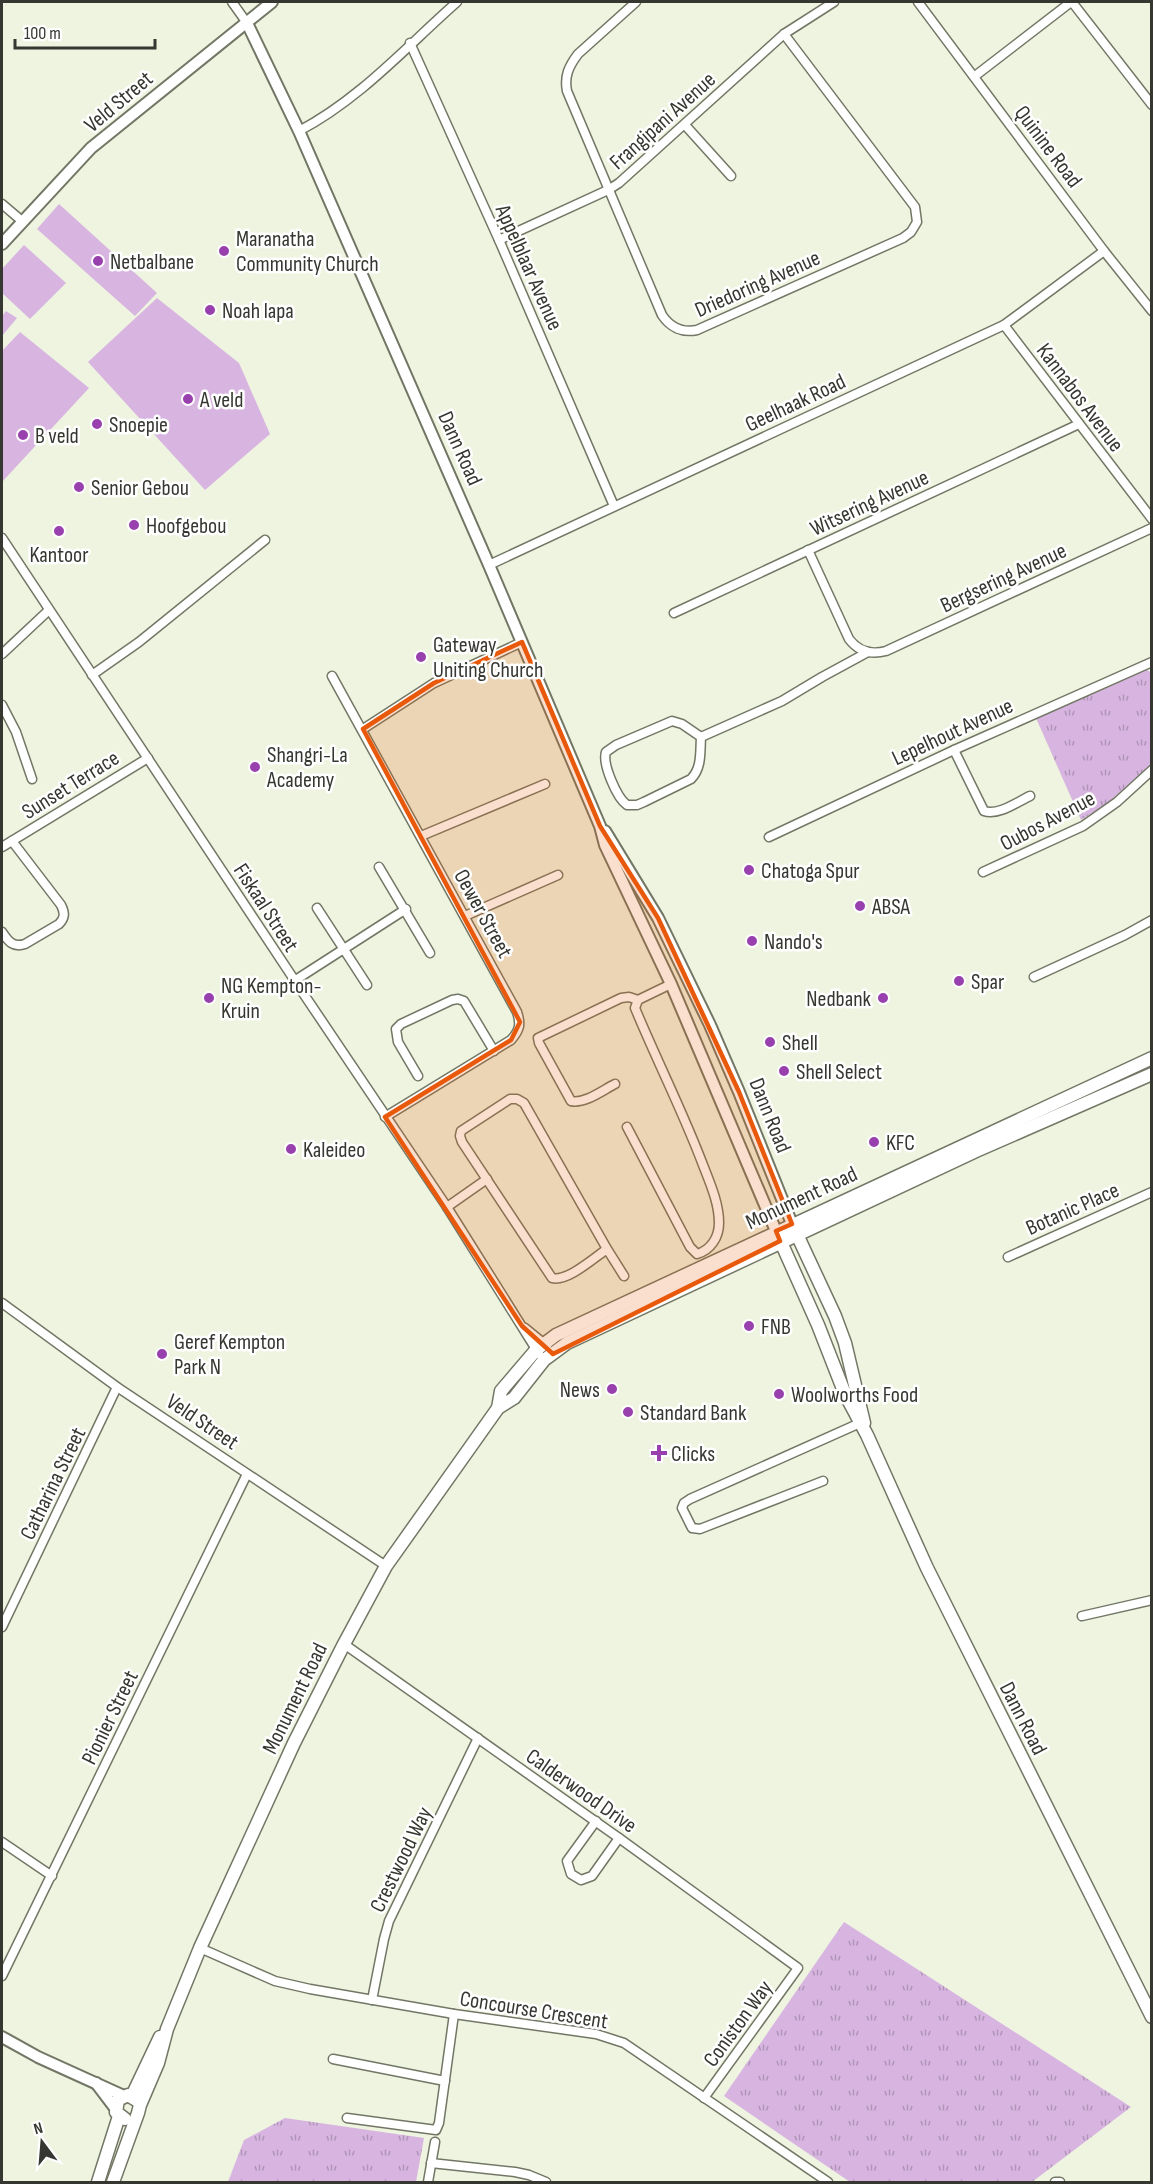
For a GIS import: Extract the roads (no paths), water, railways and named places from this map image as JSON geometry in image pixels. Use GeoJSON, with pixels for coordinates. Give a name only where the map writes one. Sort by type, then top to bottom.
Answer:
{"type":"FeatureCollection","features":[{"type":"Feature","properties":{"kind":"main road","name":"Monument Road"},"geometry":{"type":"LineString","coordinates":[[113,2182],[133,2103],[156,2070],[167,2029],[200,1948],[294,1743],[386,1566],[498,1408],[514,1398],[548,1357],[567,1343],[778,1236],[1152,1058]]}},
{"type":"Feature","properties":{"kind":"main road","name":"Monument Road"},"geometry":{"type":"LineString","coordinates":[[795,1228],[1152,1074]]}},
{"type":"Feature","properties":{"kind":"main road","name":"Dann Road"},"geometry":{"type":"LineString","coordinates":[[795,1228],[845,1343],[867,1436]]}},
{"type":"Feature","properties":{"kind":"main road","name":"Monument Road"},"geometry":{"type":"LineString","coordinates":[[498,1408],[501,1391],[540,1346],[556,1335],[594,1316],[778,1236]]}},
{"type":"Feature","properties":{"kind":"main road","name":"Dann Road"},"geometry":{"type":"LineString","coordinates":[[778,1236],[818,1325],[845,1394],[867,1436],[967,1653],[1152,2017]]}},
{"type":"Feature","properties":{"kind":"main road","name":"Monument Road"},"geometry":{"type":"LineString","coordinates":[[98,2182],[117,2112],[117,2100],[133,2103]]}},
{"type":"Feature","properties":{"kind":"main road"},"geometry":{"type":"LineString","coordinates":[[117,2112],[129,2120],[133,2103]]}},
{"type":"Feature","properties":{"kind":"street"},"geometry":{"type":"LineString","coordinates":[[232,2],[247,23]]}},
{"type":"Feature","properties":{"kind":"street","name":"Veld Street"},"geometry":{"type":"LineString","coordinates":[[2,244],[96,143],[272,2]]}},
{"type":"Feature","properties":{"kind":"street"},"geometry":{"type":"LineString","coordinates":[[299,131],[324,118],[350,99],[457,2]]}},
{"type":"Feature","properties":{"kind":"street","name":"Driedoring Avenue"},"geometry":{"type":"LineString","coordinates":[[636,2],[571,63],[566,82],[567,91],[662,315],[673,327],[686,331],[697,330],[903,238],[911,232],[917,222],[915,207],[784,34]]}},
{"type":"Feature","properties":{"kind":"street","name":"Frangipani Avenue"},"geometry":{"type":"LineString","coordinates":[[499,240],[619,183],[784,34],[834,2]]}},
{"type":"Feature","properties":{"kind":"street","name":"Quinine Road"},"geometry":{"type":"LineString","coordinates":[[918,2],[1104,251],[1152,310]]}},
{"type":"Feature","properties":{"kind":"street"},"geometry":{"type":"LineString","coordinates":[[975,76],[1072,2],[1152,105]]}},
{"type":"Feature","properties":{"kind":"street","name":"Dann Road"},"geometry":{"type":"LineString","coordinates":[[247,23],[299,131],[489,565],[600,826],[609,853],[671,984],[778,1236]]}},
{"type":"Feature","properties":{"kind":"street","name":"Appelblaar Avenue"},"geometry":{"type":"LineString","coordinates":[[410,43],[499,240],[614,506]]}},
{"type":"Feature","properties":{"kind":"street"},"geometry":{"type":"LineString","coordinates":[[685,125],[731,176]]}},
{"type":"Feature","properties":{"kind":"street"},"geometry":{"type":"LineString","coordinates":[[2,204],[22,221]]}},
{"type":"Feature","properties":{"kind":"street","name":"Geelhaak Road"},"geometry":{"type":"LineString","coordinates":[[489,565],[1004,325],[1104,251]]}},
{"type":"Feature","properties":{"kind":"street","name":"Kannabos Avenue"},"geometry":{"type":"LineString","coordinates":[[1004,325],[1152,519]]}},
{"type":"Feature","properties":{"kind":"street","name":"Witsering Avenue"},"geometry":{"type":"LineString","coordinates":[[674,613],[1079,424]]}},
{"type":"Feature","properties":{"kind":"street","name":"Bergsering Avenue"},"geometry":{"type":"LineString","coordinates":[[701,737],[782,701],[868,652],[886,651],[1152,528]]}},
{"type":"Feature","properties":{"kind":"street","name":"Fiskaal Street"},"geometry":{"type":"LineString","coordinates":[[2,538],[294,981],[447,1207],[522,1326],[548,1357]]}},
{"type":"Feature","properties":{"kind":"street"},"geometry":{"type":"LineString","coordinates":[[92,675],[139,642],[265,540]]}},
{"type":"Feature","properties":{"kind":"street"},"geometry":{"type":"LineString","coordinates":[[808,550],[849,639],[858,648],[868,652]]}},
{"type":"Feature","properties":{"kind":"street"},"geometry":{"type":"LineString","coordinates":[[2,654],[49,610]]}},
{"type":"Feature","properties":{"kind":"street"},"geometry":{"type":"LineString","coordinates":[[363,729],[434,683],[522,642]]}},
{"type":"Feature","properties":{"kind":"street","name":"Lepelhout Avenue"},"geometry":{"type":"LineString","coordinates":[[769,837],[954,750],[1151,662]]}},
{"type":"Feature","properties":{"kind":"street","name":"Oewer Street"},"geometry":{"type":"LineString","coordinates":[[332,676],[518,1012],[520,1022],[518,1032],[511,1040],[385,1117]]}},
{"type":"Feature","properties":{"kind":"street"},"geometry":{"type":"LineString","coordinates":[[2,705],[16,732],[32,779]]}},
{"type":"Feature","properties":{"kind":"street"},"geometry":{"type":"LineString","coordinates":[[672,721],[682,724],[701,737],[698,768],[691,779],[637,805],[627,805],[624,802],[605,764],[604,756],[610,748],[672,721]]}},
{"type":"Feature","properties":{"kind":"street"},"geometry":{"type":"LineString","coordinates":[[954,750],[984,811],[988,813],[998,811],[1029,796]]}},
{"type":"Feature","properties":{"kind":"street","name":"Sunset Terrace"},"geometry":{"type":"LineString","coordinates":[[2,847],[148,758]]}},
{"type":"Feature","properties":{"kind":"street","name":"Oubos Avenue"},"geometry":{"type":"LineString","coordinates":[[983,872],[1083,826],[1117,802],[1152,770]]}},
{"type":"Feature","properties":{"kind":"street"},"geometry":{"type":"LineString","coordinates":[[421,836],[544,784]]}},
{"type":"Feature","properties":{"kind":"street","name":"Dann Road"},"geometry":{"type":"LineString","coordinates":[[600,826],[611,839],[652,907],[668,939],[739,1092],[795,1228]]}},
{"type":"Feature","properties":{"kind":"street","name":"Sunset Terrace"},"geometry":{"type":"LineString","coordinates":[[2,932],[12,944],[20,946],[59,924],[63,921],[64,914],[61,905],[12,841]]}},
{"type":"Feature","properties":{"kind":"street"},"geometry":{"type":"LineString","coordinates":[[379,867],[430,953]]}},
{"type":"Feature","properties":{"kind":"street"},"geometry":{"type":"LineString","coordinates":[[465,916],[558,875]]}},
{"type":"Feature","properties":{"kind":"street"},"geometry":{"type":"LineString","coordinates":[[317,908],[367,985]]}},
{"type":"Feature","properties":{"kind":"street"},"geometry":{"type":"LineString","coordinates":[[294,981],[405,909]]}},
{"type":"Feature","properties":{"kind":"street"},"geometry":{"type":"LineString","coordinates":[[1034,977],[1152,920]]}},
{"type":"Feature","properties":{"kind":"street"},"geometry":{"type":"LineString","coordinates":[[627,1128],[690,1247],[695,1253],[704,1252],[713,1244],[718,1233],[720,1221],[715,1198],[688,1125],[635,1008],[638,1000],[671,984]]}},
{"type":"Feature","properties":{"kind":"street"},"geometry":{"type":"LineString","coordinates":[[615,1084],[584,1100],[571,1101],[538,1038],[621,998],[629,997],[638,1000]]}},
{"type":"Feature","properties":{"kind":"street"},"geometry":{"type":"LineString","coordinates":[[418,1076],[399,1042],[395,1033],[396,1029],[401,1024],[452,1000],[464,1001],[494,1051]]}},
{"type":"Feature","properties":{"kind":"street"},"geometry":{"type":"LineString","coordinates":[[607,1249],[569,1275],[559,1279],[552,1278],[462,1142],[460,1133],[462,1129],[506,1101],[517,1099],[524,1102],[624,1276]]}},
{"type":"Feature","properties":{"kind":"street"},"geometry":{"type":"LineString","coordinates":[[447,1207],[487,1179]]}},
{"type":"Feature","properties":{"kind":"street","name":"Botanic Place"},"geometry":{"type":"LineString","coordinates":[[1008,1257],[1152,1192]]}},
{"type":"Feature","properties":{"kind":"street","name":"Veld Street"},"geometry":{"type":"LineString","coordinates":[[2,1303],[117,1387],[386,1566]]}},
{"type":"Feature","properties":{"kind":"street","name":"Catharina Street"},"geometry":{"type":"LineString","coordinates":[[2,1627],[117,1387]]}},
{"type":"Feature","properties":{"kind":"street"},"geometry":{"type":"LineString","coordinates":[[823,1481],[700,1529],[692,1528],[682,1508],[684,1503],[690,1499],[860,1424]]}},
{"type":"Feature","properties":{"kind":"street","name":"Pionier Street"},"geometry":{"type":"LineString","coordinates":[[2,1976],[247,1474]]}},
{"type":"Feature","properties":{"kind":"street"},"geometry":{"type":"LineString","coordinates":[[1082,1616],[1152,1600]]}},
{"type":"Feature","properties":{"kind":"street","name":"Calderwood Drive"},"geometry":{"type":"LineString","coordinates":[[344,1644],[596,1821],[798,1968]]}},
{"type":"Feature","properties":{"kind":"street","name":"Crestwood Way"},"geometry":{"type":"LineString","coordinates":[[372,2000],[389,1921],[478,1738]]}},
{"type":"Feature","properties":{"kind":"street"},"geometry":{"type":"LineString","coordinates":[[596,1821],[567,1861],[572,1874],[581,1880],[592,1876],[619,1838]]}},
{"type":"Feature","properties":{"kind":"street"},"geometry":{"type":"LineString","coordinates":[[2,1842],[52,1876]]}},
{"type":"Feature","properties":{"kind":"street","name":"Concourse Crescent"},"geometry":{"type":"LineString","coordinates":[[200,1948],[275,1981],[454,2014],[582,2031],[624,2043],[828,2182]]}},
{"type":"Feature","properties":{"kind":"street","name":"Coniston Way"},"geometry":{"type":"LineString","coordinates":[[704,2098],[798,1968]]}},
{"type":"Feature","properties":{"kind":"street"},"geometry":{"type":"LineString","coordinates":[[347,2118],[436,2130],[439,2123],[454,2014]]}},
{"type":"Feature","properties":{"kind":"street"},"geometry":{"type":"LineString","coordinates":[[2,2037],[133,2103]]}},
{"type":"Feature","properties":{"kind":"street"},"geometry":{"type":"LineString","coordinates":[[333,2059],[445,2082]]}},
{"type":"Feature","properties":{"kind":"street"},"geometry":{"type":"LineString","coordinates":[[96,2083],[117,2112]]}},
{"type":"Feature","properties":{"kind":"street"},"geometry":{"type":"LineString","coordinates":[[428,2182],[435,2142]]}},
{"type":"Feature","properties":{"kind":"street"},"geometry":{"type":"LineString","coordinates":[[431,2163],[515,2172],[546,2182]]}},
{"type":"Feature","properties":{"kind":"street"},"geometry":{"type":"LineString","coordinates":[[1055,2182],[1060,2182]]}},
{"type":"Feature","properties":{"kind":"place","name":"Maranatha Community Church"},"geometry":{"type":"Point","coordinates":[224,251]}},
{"type":"Feature","properties":{"kind":"place","name":"Netbalbane"},"geometry":{"type":"Point","coordinates":[98,261]}},
{"type":"Feature","properties":{"kind":"place","name":"Noah lapa"},"geometry":{"type":"Point","coordinates":[210,310]}},
{"type":"Feature","properties":{"kind":"place","name":"A veld"},"geometry":{"type":"Point","coordinates":[188,399]}},
{"type":"Feature","properties":{"kind":"place","name":"Snoepie"},"geometry":{"type":"Point","coordinates":[97,424]}},
{"type":"Feature","properties":{"kind":"place","name":"B veld"},"geometry":{"type":"Point","coordinates":[23,435]}},
{"type":"Feature","properties":{"kind":"place","name":"Senior Gebou"},"geometry":{"type":"Point","coordinates":[79,487]}},
{"type":"Feature","properties":{"kind":"place","name":"Hoofgebou"},"geometry":{"type":"Point","coordinates":[134,525]}},
{"type":"Feature","properties":{"kind":"place","name":"Kantoor"},"geometry":{"type":"Point","coordinates":[59,531]}},
{"type":"Feature","properties":{"kind":"place","name":"Gateway Uniting Church"},"geometry":{"type":"Point","coordinates":[421,657]}},
{"type":"Feature","properties":{"kind":"place","name":"Shangri-La Academy"},"geometry":{"type":"Point","coordinates":[255,767]}},
{"type":"Feature","properties":{"kind":"place","name":"Chatoga Spur"},"geometry":{"type":"Point","coordinates":[749,870]}},
{"type":"Feature","properties":{"kind":"place","name":"ABSA"},"geometry":{"type":"Point","coordinates":[860,906]}},
{"type":"Feature","properties":{"kind":"place","name":"Nando's"},"geometry":{"type":"Point","coordinates":[752,941]}},
{"type":"Feature","properties":{"kind":"place","name":"Spar"},"geometry":{"type":"Point","coordinates":[959,981]}},
{"type":"Feature","properties":{"kind":"place","name":"NG Kempton- Kruin"},"geometry":{"type":"Point","coordinates":[209,998]}},
{"type":"Feature","properties":{"kind":"place","name":"Nedbank"},"geometry":{"type":"Point","coordinates":[883,998]}},
{"type":"Feature","properties":{"kind":"place","name":"Shell"},"geometry":{"type":"Point","coordinates":[770,1042]}},
{"type":"Feature","properties":{"kind":"place","name":"Shell Select"},"geometry":{"type":"Point","coordinates":[784,1071]}},
{"type":"Feature","properties":{"kind":"place","name":"KFC"},"geometry":{"type":"Point","coordinates":[874,1142]}},
{"type":"Feature","properties":{"kind":"place","name":"Kaleideo"},"geometry":{"type":"Point","coordinates":[291,1149]}},
{"type":"Feature","properties":{"kind":"place","name":"FNB"},"geometry":{"type":"Point","coordinates":[749,1326]}},
{"type":"Feature","properties":{"kind":"place","name":"Geref Kempton Park N"},"geometry":{"type":"Point","coordinates":[162,1354]}},
{"type":"Feature","properties":{"kind":"place","name":"News"},"geometry":{"type":"Point","coordinates":[612,1389]}},
{"type":"Feature","properties":{"kind":"place","name":"Woolworths Food"},"geometry":{"type":"Point","coordinates":[779,1394]}},
{"type":"Feature","properties":{"kind":"place","name":"Standard Bank"},"geometry":{"type":"Point","coordinates":[628,1412]}},
{"type":"Feature","properties":{"kind":"place","name":"Clicks"},"geometry":{"type":"Point","coordinates":[659,1453]}}]}
